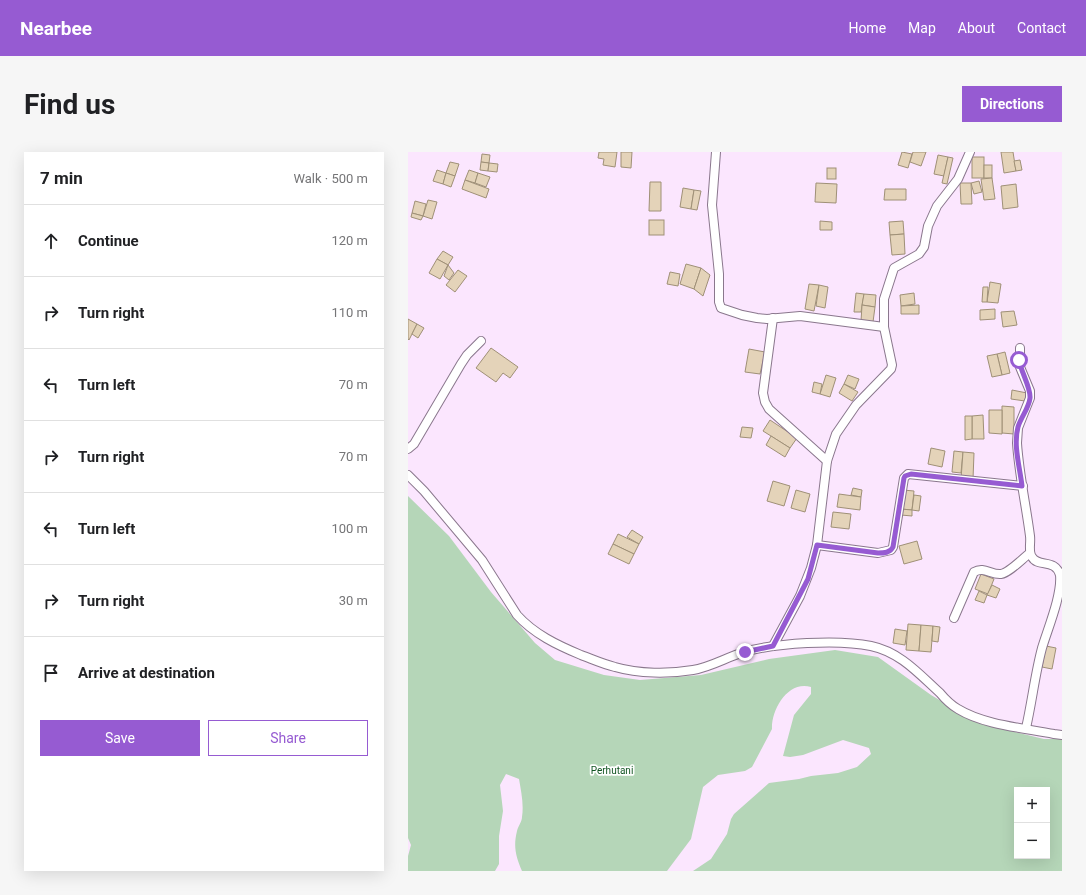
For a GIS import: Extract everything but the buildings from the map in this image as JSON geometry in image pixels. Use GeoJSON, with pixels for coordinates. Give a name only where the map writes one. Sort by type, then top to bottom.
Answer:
{"type":"FeatureCollection","features":[{"type":"Feature","properties":{"kind":"street"},"geometry":{"type":"LineString","coordinates":[[716,152],[712,205],[720,306],[723,310],[742,315],[773,318],[800,316],[884,327]]}},
{"type":"Feature","properties":{"kind":"street"},"geometry":{"type":"LineString","coordinates":[[773,646],[808,579],[817,545],[827,461],[836,434],[856,405],[891,369],[892,364],[884,327],[884,300],[894,268],[919,254],[922,250],[928,226],[937,206],[958,179],[970,152]]}},
{"type":"Feature","properties":{"kind":"street"},"geometry":{"type":"LineString","coordinates":[[773,318],[763,393],[765,402],[769,409],[827,461]]}},
{"type":"Feature","properties":{"kind":"street"},"geometry":{"type":"LineString","coordinates":[[408,449],[414,444],[467,355],[481,341]]}},
{"type":"Feature","properties":{"kind":"street"},"geometry":{"type":"LineString","coordinates":[[1020,348],[1020,367],[1030,391],[1030,398],[1018,428],[1017,435],[1022,486],[1030,536],[1030,553],[1035,561],[1055,566],[1060,575],[1061,581],[1057,609],[1050,624],[1042,649],[1026,728]]}},
{"type":"Feature","properties":{"kind":"street"},"geometry":{"type":"LineString","coordinates":[[817,545],[878,553],[891,550],[893,547],[904,478],[908,474],[1022,486]]}},
{"type":"Feature","properties":{"kind":"street"},"geometry":{"type":"LineString","coordinates":[[408,475],[424,491],[482,560],[517,615],[524,622],[533,630],[562,647],[602,663],[616,668],[643,671],[661,672],[693,670],[745,652],[773,646],[826,643],[871,646],[888,652],[903,660],[949,702],[965,713],[974,717],[1062,735]]}},
{"type":"Feature","properties":{"kind":"street"},"geometry":{"type":"LineString","coordinates":[[954,618],[974,572],[981,569],[997,574],[1004,573],[1030,553]]}},
{"type":"Feature","properties":{"kind":"green space","name":"Perhutani"},"geometry":{"type":"Polygon","coordinates":[[[408,496],[449,536],[491,592],[535,643],[555,660],[604,675],[640,680],[701,675],[769,659],[835,650],[878,657],[931,695],[978,723],[1044,739],[1062,739],[1062,871],[693,871],[711,859],[727,834],[734,814],[769,783],[838,773],[857,767],[871,754],[869,748],[843,740],[803,755],[790,757],[783,756],[794,715],[811,694],[811,687],[803,686],[788,692],[782,698],[774,713],[772,729],[752,767],[745,771],[718,775],[703,787],[691,839],[667,871],[522,871],[515,847],[517,831],[523,812],[521,788],[519,779],[506,774],[500,785],[503,811],[499,836],[499,864],[495,871],[408,871],[408,856],[411,845],[408,838],[408,496]]]}},
{"type":"Feature","properties":{"kind":"route"},"geometry":{"type":"LineString","coordinates":[[745,652],[773,646],[808,579],[817,545],[878,553],[884,553],[891,550],[893,547],[904,478],[908,474],[1022,486],[1017,435],[1018,428],[1029,403],[1030,391],[1020,367],[1019,360]]}}]}
